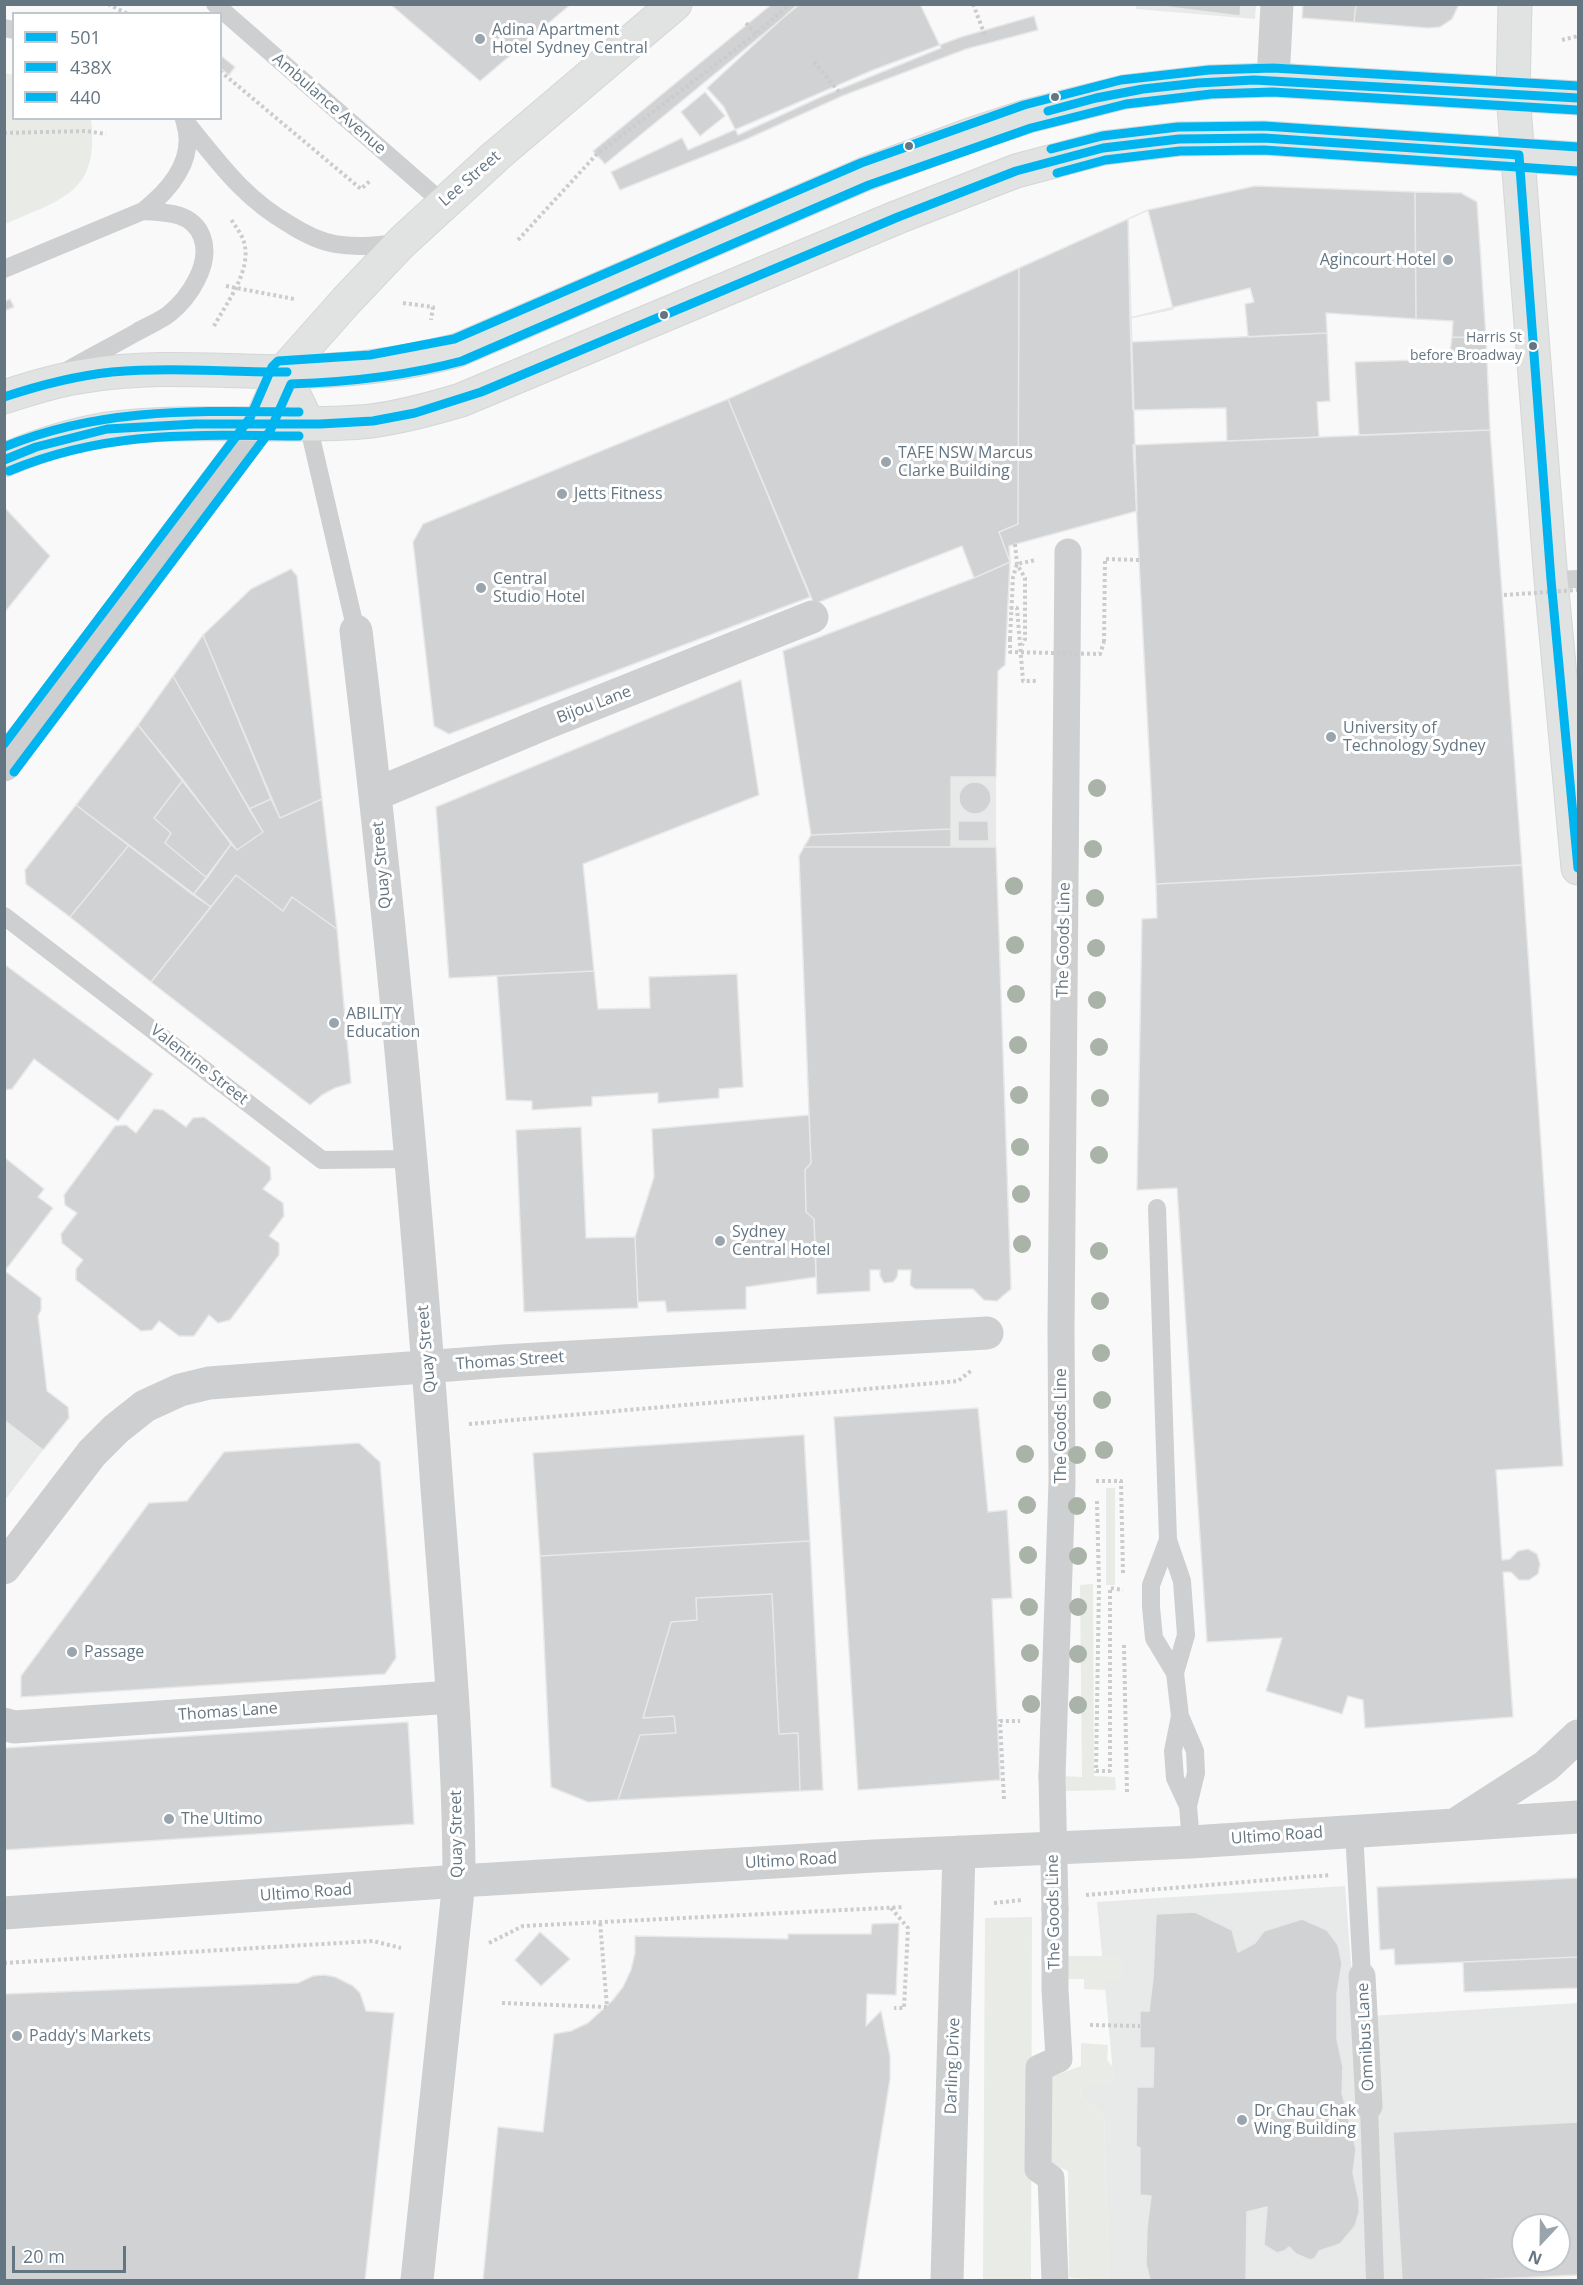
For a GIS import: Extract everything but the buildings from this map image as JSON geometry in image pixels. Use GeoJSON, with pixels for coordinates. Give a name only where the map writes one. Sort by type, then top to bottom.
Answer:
{"type":"FeatureCollection","features":[{"type":"Feature","properties":{"kind":"main road","name":"Lee Street"},"geometry":{"type":"LineString","coordinates":[[260,424],[283,372],[401,243],[443,203],[675,4]]}},
{"type":"Feature","properties":{"kind":"main road"},"geometry":{"type":"LineString","coordinates":[[1515,4],[1513,94],[1569,583],[1578,868]]}},
{"type":"Feature","properties":{"kind":"main road"},"geometry":{"type":"LineString","coordinates":[[4,397],[86,375],[117,372],[283,372],[380,367],[410,363],[458,350],[865,174],[1028,116],[1142,89],[1210,82],[1273,80],[1424,91],[1578,98]]}},
{"type":"Feature","properties":{"kind":"main road"},"geometry":{"type":"LineString","coordinates":[[4,460],[36,447],[107,429],[195,424],[308,424],[373,421],[439,407],[481,392],[908,213],[1016,171],[1103,148],[1179,138],[1264,138],[1578,159]]}},
{"type":"Feature","properties":{"kind":"main road"},"geometry":{"type":"LineString","coordinates":[[283,372],[308,424]]}},
{"type":"Feature","properties":{"kind":"street"},"geometry":{"type":"LineString","coordinates":[[1273,80],[1277,4]]}},
{"type":"Feature","properties":{"kind":"street"},"geometry":{"type":"LineString","coordinates":[[4,765],[260,424]]}},
{"type":"Feature","properties":{"kind":"street","name":"The Goods Line"},"geometry":{"type":"LineString","coordinates":[[1054,2280],[1051,2178],[1038,2169],[1039,2068],[1059,2058],[1057,2024],[1065,1903],[1052,1776],[1062,1482],[1061,1329],[1068,552]]}},
{"type":"Feature","properties":{"kind":"street","name":"Bijou Lane"},"geometry":{"type":"LineString","coordinates":[[376,794],[546,723],[812,617]]}},
{"type":"Feature","properties":{"kind":"street","name":"Quay Street"},"geometry":{"type":"LineString","coordinates":[[356,631],[376,794],[428,1367],[459,1826],[459,1881],[417,2280]]}},
{"type":"Feature","properties":{"kind":"street","name":"Thomas Street"},"geometry":{"type":"LineString","coordinates":[[4,1568],[92,1453],[116,1429],[145,1406],[180,1390],[209,1383],[428,1367],[987,1334]]}},
{"type":"Feature","properties":{"kind":"street","name":"Thomas Lane"},"geometry":{"type":"LineString","coordinates":[[4,1724],[14,1727],[452,1697]]}},
{"type":"Feature","properties":{"kind":"street"},"geometry":{"type":"LineString","coordinates":[[1455,1824],[1546,1766],[1578,1736]]}},
{"type":"Feature","properties":{"kind":"street","name":"Ultimo Road"},"geometry":{"type":"LineString","coordinates":[[4,1913],[526,1876],[959,1852],[1191,1842],[1578,1817]]}},
{"type":"Feature","properties":{"kind":"street","name":"Darling Drive"},"geometry":{"type":"LineString","coordinates":[[947,2280],[959,1852]]}},
{"type":"Feature","properties":{"kind":"street","name":"Omnibus Lane"},"geometry":{"type":"LineString","coordinates":[[1362,1976],[1369,2106]]}},
{"type":"Feature","properties":{"kind":"lane","name":"Ambulance Avenue"},"geometry":{"type":"LineString","coordinates":[[227,8],[443,203]]}},
{"type":"Feature","properties":{"kind":"lane"},"geometry":{"type":"LineString","coordinates":[[4,269],[142,211],[166,190],[187,154],[189,135],[184,120]]}},
{"type":"Feature","properties":{"kind":"lane"},"geometry":{"type":"LineString","coordinates":[[185,120],[239,187],[261,207],[297,230],[323,242],[337,245],[363,246],[401,243]]}},
{"type":"Feature","properties":{"kind":"lane"},"geometry":{"type":"LineString","coordinates":[[42,385],[168,315],[186,296],[195,282],[202,263],[204,246],[198,228],[180,215],[142,211]]}},
{"type":"Feature","properties":{"kind":"lane","name":"Quay Street"},"geometry":{"type":"LineString","coordinates":[[308,424],[356,631]]}},
{"type":"Feature","properties":{"kind":"lane","name":"Valentine Street"},"geometry":{"type":"LineString","coordinates":[[4,916],[322,1160],[410,1159]]}},
{"type":"Feature","properties":{"kind":"lane"},"geometry":{"type":"LineString","coordinates":[[1157,1208],[1168,1540],[1182,1581],[1186,1635],[1175,1672],[1180,1716],[1173,1751],[1175,1778],[1188,1806],[1191,1842]]}},
{"type":"Feature","properties":{"kind":"lane"},"geometry":{"type":"LineString","coordinates":[[1168,1540],[1151,1585],[1151,1607],[1154,1638],[1175,1672]]}},
{"type":"Feature","properties":{"kind":"lane","name":"Omnibus Lane"},"geometry":{"type":"LineString","coordinates":[[1354,1831],[1362,1976]]}},
{"type":"Feature","properties":{"kind":"lane","name":"Omnibus Lane"},"geometry":{"type":"LineString","coordinates":[[1369,2106],[1375,2280]]}},
{"type":"Feature","properties":{"kind":"path"},"geometry":{"type":"LineString","coordinates":[[108,4],[124,12]]}},
{"type":"Feature","properties":{"kind":"path"},"geometry":{"type":"LineString","coordinates":[[518,240],[596,155],[756,34],[790,4]]}},
{"type":"Feature","properties":{"kind":"path"},"geometry":{"type":"LineString","coordinates":[[973,4],[986,38]]}},
{"type":"Feature","properties":{"kind":"path"},"geometry":{"type":"LineString","coordinates":[[746,23],[756,34]]}},
{"type":"Feature","properties":{"kind":"path"},"geometry":{"type":"LineString","coordinates":[[1562,40],[1578,36]]}},
{"type":"Feature","properties":{"kind":"path"},"geometry":{"type":"LineString","coordinates":[[814,62],[840,93]]}},
{"type":"Feature","properties":{"kind":"path"},"geometry":{"type":"LineString","coordinates":[[222,73],[361,189],[374,177]]}},
{"type":"Feature","properties":{"kind":"path"},"geometry":{"type":"LineString","coordinates":[[4,133],[86,131],[106,134]]}},
{"type":"Feature","properties":{"kind":"path"},"geometry":{"type":"LineString","coordinates":[[224,286],[294,299]]}},
{"type":"Feature","properties":{"kind":"path"},"geometry":{"type":"LineString","coordinates":[[214,326],[234,287]]}},
{"type":"Feature","properties":{"kind":"path"},"geometry":{"type":"LineString","coordinates":[[403,303],[433,307]]}},
{"type":"Feature","properties":{"kind":"path"},"geometry":{"type":"LineString","coordinates":[[1015,544],[1017,564],[1010,608],[1010,652],[1100,654],[1104,642],[1105,559],[1139,560]]}},
{"type":"Feature","properties":{"kind":"path"},"geometry":{"type":"LineString","coordinates":[[1017,564],[1030,562]]}},
{"type":"Feature","properties":{"kind":"path"},"geometry":{"type":"LineString","coordinates":[[1017,564],[1025,578],[1025,639],[1021,646]]}},
{"type":"Feature","properties":{"kind":"path"},"geometry":{"type":"LineString","coordinates":[[1504,595],[1569,583]]}},
{"type":"Feature","properties":{"kind":"path"},"geometry":{"type":"LineString","coordinates":[[1010,608],[1017,608],[1018,638]]}},
{"type":"Feature","properties":{"kind":"path"},"geometry":{"type":"LineString","coordinates":[[466,1425],[958,1381],[975,1368]]}},
{"type":"Feature","properties":{"kind":"path"},"geometry":{"type":"LineString","coordinates":[[1096,1481],[1099,1585],[1096,1771],[1110,1771],[1110,1588],[1123,1588],[1124,1600]]}},
{"type":"Feature","properties":{"kind":"path"},"geometry":{"type":"LineString","coordinates":[[1062,1482],[1121,1481],[1123,1575]]}},
{"type":"Feature","properties":{"kind":"path"},"geometry":{"type":"LineString","coordinates":[[1124,1636],[1127,1792]]}},
{"type":"Feature","properties":{"kind":"path"},"geometry":{"type":"LineString","coordinates":[[999,1724],[1004,1799]]}},
{"type":"Feature","properties":{"kind":"path"},"geometry":{"type":"LineString","coordinates":[[1065,1903],[1331,1875]]}},
{"type":"Feature","properties":{"kind":"path"},"geometry":{"type":"LineString","coordinates":[[982,1904],[1029,1900]]}},
{"type":"Feature","properties":{"kind":"path"},"geometry":{"type":"LineString","coordinates":[[891,1907],[908,1928],[904,2008],[894,2008]]}},
{"type":"Feature","properties":{"kind":"path"},"geometry":{"type":"LineString","coordinates":[[486,1944],[523,1926],[904,1907]]}},
{"type":"Feature","properties":{"kind":"path"},"geometry":{"type":"LineString","coordinates":[[502,2003],[608,2007],[600,1922]]}},
{"type":"Feature","properties":{"kind":"path"},"geometry":{"type":"LineString","coordinates":[[4,1963],[374,1941],[401,1948]]}},
{"type":"Feature","properties":{"kind":"path"},"geometry":{"type":"LineString","coordinates":[[1057,2024],[1140,2026]]}},
{"type":"Feature","properties":{"kind":"shaded area"},"geometry":{"type":"Polygon","coordinates":[[[1136,5],[1256,5],[1255,19],[1136,9],[1136,5]]]}},
{"type":"Feature","properties":{"kind":"shaded area"},"geometry":{"type":"Polygon","coordinates":[[[5,73],[12,75],[12,120],[91,120],[92,144],[89,163],[83,178],[73,190],[44,207],[5,224],[5,73]]]}},
{"type":"Feature","properties":{"kind":"shaded area"},"geometry":{"type":"Polygon","coordinates":[[[951,777],[996,777],[996,847],[951,847],[951,777]]]}},
{"type":"Feature","properties":{"kind":"shaded area"},"geometry":{"type":"Polygon","coordinates":[[[4,1420],[43,1450],[5,1500],[4,1500],[4,1420]]]}},
{"type":"Feature","properties":{"kind":"shaded area"},"geometry":{"type":"Polygon","coordinates":[[[1106,1488],[1115,1488],[1115,1585],[1106,1585],[1106,1488]]]}},
{"type":"Feature","properties":{"kind":"shaded area"},"geometry":{"type":"Polygon","coordinates":[[[1093,1584],[1094,1776],[1115,1777],[1116,1790],[1063,1791],[1062,1776],[1082,1777],[1080,1585],[1093,1584]]]}},
{"type":"Feature","properties":{"kind":"shaded area"},"geometry":{"type":"Polygon","coordinates":[[[1345,1886],[1355,2017],[1578,2003],[1578,2275],[1511,2280],[1109,2280],[1104,2115],[1083,2098],[1081,2087],[1114,2083],[1097,1902],[1345,1886]]]}},
{"type":"Feature","properties":{"kind":"shaded area"},"geometry":{"type":"Polygon","coordinates":[[[1032,1917],[1031,2280],[983,2280],[985,1918],[1032,1917]]]}},
{"type":"Feature","properties":{"kind":"shaded area"},"geometry":{"type":"Polygon","coordinates":[[[1066,1956],[1122,1956],[1122,1981],[1105,1981],[1105,1990],[1084,1989],[1084,1979],[1066,1979],[1066,1956]]]}},
{"type":"Feature","properties":{"kind":"shaded area"},"geometry":{"type":"Polygon","coordinates":[[[1081,2043],[1108,2045],[1107,2060],[1113,2067],[1114,2083],[1081,2088],[1083,2098],[1104,2115],[1109,2280],[1069,2276],[1068,2171],[1047,2162],[1048,2078],[1081,2066],[1081,2043]]]}},
{"type":"Feature","properties":{"kind":"transit line","name":"440"},"geometry":{"type":"LineString","coordinates":[[4,744],[250,418],[272,367],[278,361],[370,355],[454,339],[861,163],[1024,105],[1121,80],[1209,70],[1273,68],[1578,86]]}},
{"type":"Feature","properties":{"kind":"transit line","name":"501"},"geometry":{"type":"LineString","coordinates":[[1048,111],[1096,98],[1143,89],[1254,80],[1578,98]]}},
{"type":"Feature","properties":{"kind":"transit line","name":"438X"},"geometry":{"type":"LineString","coordinates":[[14,772],[270,431],[291,384],[377,377],[420,371],[462,361],[869,185],[1031,128],[1126,104],[1211,94],[1273,92],[1577,110]]}},
{"type":"Feature","properties":{"kind":"transit line","name":"440"},"geometry":{"type":"LineString","coordinates":[[1051,149],[1102,136],[1178,127],[1264,126],[1578,147]]}},
{"type":"Feature","properties":{"kind":"transit line","name":"501"},"geometry":{"type":"LineString","coordinates":[[4,460],[36,447],[107,429],[195,424],[320,424],[373,421],[415,413],[481,392],[898,217],[1016,171],[1103,148],[1179,139],[1264,138],[1519,155],[1551,580],[1578,868]]}},
{"type":"Feature","properties":{"kind":"transit line","name":"438X"},"geometry":{"type":"LineString","coordinates":[[1057,173],[1105,160],[1180,151],[1264,150],[1577,171]]}},
{"type":"Feature","properties":{"kind":"transit line","name":"501"},"geometry":{"type":"LineString","coordinates":[[4,397],[58,382],[112,372],[178,370],[287,372]]}},
{"type":"Feature","properties":{"kind":"transit line","name":"440"},"geometry":{"type":"LineString","coordinates":[[4,447],[40,434],[113,418],[186,412],[299,412]]}},
{"type":"Feature","properties":{"kind":"transit line","name":"438X"},"geometry":{"type":"LineString","coordinates":[[9,471],[81,448],[117,442],[187,436],[299,436]]}},
{"type":"Feature","properties":{"kind":"place","name":"Adina Apartment Hotel Sydney Central"},"geometry":{"type":"Point","coordinates":[480,39]}},
{"type":"Feature","properties":{"kind":"place","name":"Agincourt Hotel"},"geometry":{"type":"Point","coordinates":[1448,260]}},
{"type":"Feature","properties":{"kind":"place","name":"Harris St before Broadway"},"geometry":{"type":"Point","coordinates":[1533,346]}},
{"type":"Feature","properties":{"kind":"place","name":"TAFE NSW Marcus Clarke Building"},"geometry":{"type":"Point","coordinates":[886,462]}},
{"type":"Feature","properties":{"kind":"place","name":"Jetts Fitness"},"geometry":{"type":"Point","coordinates":[562,494]}},
{"type":"Feature","properties":{"kind":"place","name":"Central Studio Hotel"},"geometry":{"type":"Point","coordinates":[481,588]}},
{"type":"Feature","properties":{"kind":"place","name":"University of Technology Sydney"},"geometry":{"type":"Point","coordinates":[1331,737]}},
{"type":"Feature","properties":{"kind":"place","name":"ABILITY Education"},"geometry":{"type":"Point","coordinates":[334,1023]}},
{"type":"Feature","properties":{"kind":"place","name":"Sydney Central Hotel"},"geometry":{"type":"Point","coordinates":[720,1241]}},
{"type":"Feature","properties":{"kind":"place","name":"Passage"},"geometry":{"type":"Point","coordinates":[72,1652]}},
{"type":"Feature","properties":{"kind":"place","name":"The Ultimo"},"geometry":{"type":"Point","coordinates":[169,1819]}},
{"type":"Feature","properties":{"kind":"place","name":"Paddy's Markets"},"geometry":{"type":"Point","coordinates":[17,2036]}},
{"type":"Feature","properties":{"kind":"place","name":"Dr Chau Chak Wing Building"},"geometry":{"type":"Point","coordinates":[1242,2120]}}]}
